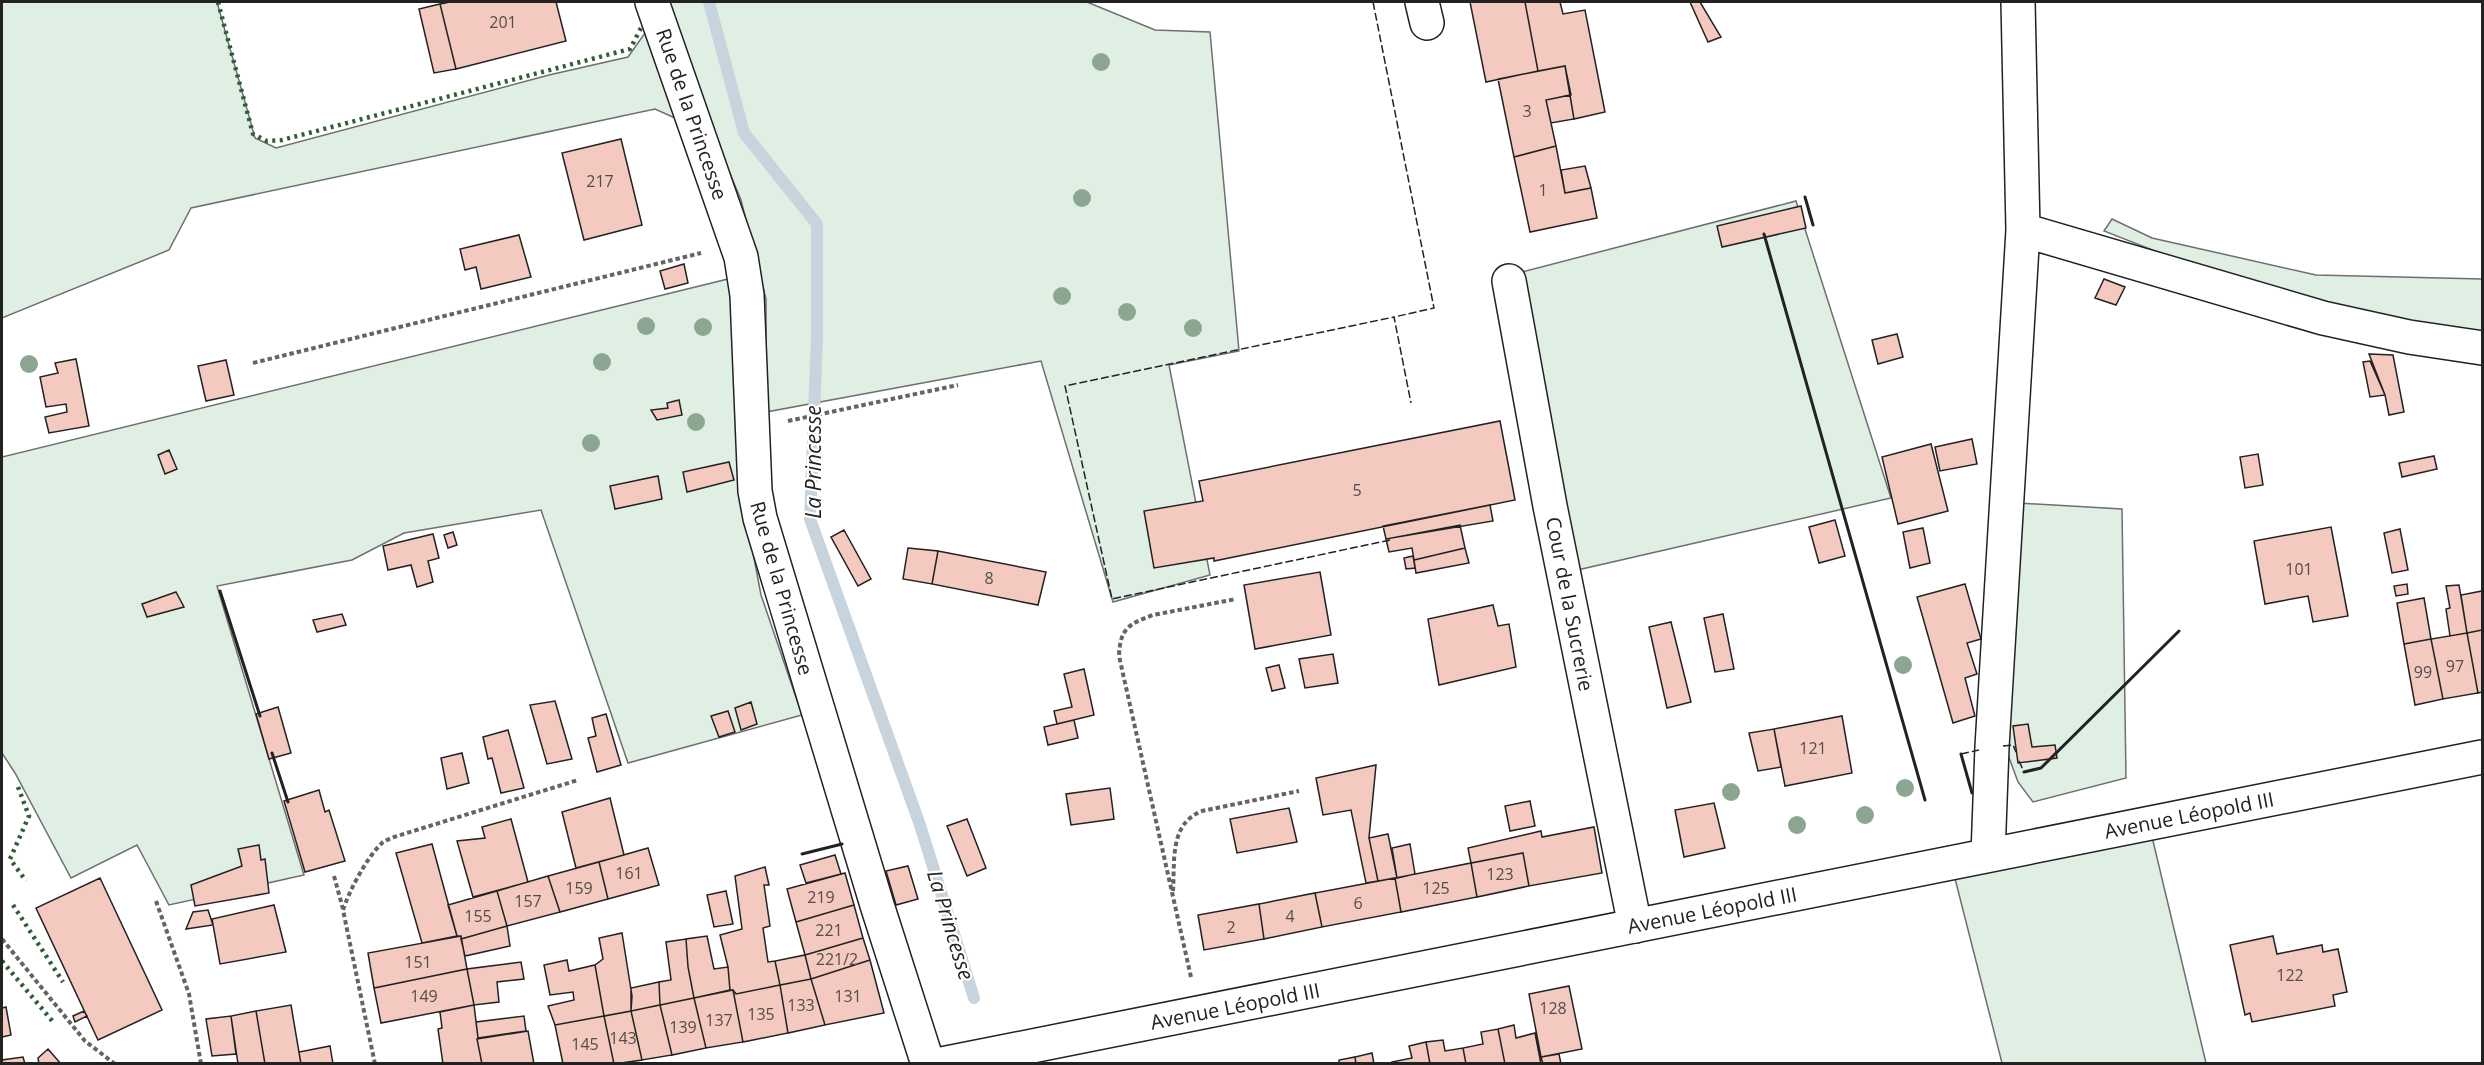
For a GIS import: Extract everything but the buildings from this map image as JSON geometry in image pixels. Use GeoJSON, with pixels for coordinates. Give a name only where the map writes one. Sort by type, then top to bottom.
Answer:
{"type":"FeatureCollection","features":[{"type":"Feature","properties":{"kind":"street","name":"Rue de la Princesse"},"geometry":{"type":"LineString","coordinates":[[652,2],[737,244],[747,295],[755,491],[760,518],[877,905],[928,1064]]}},
{"type":"Feature","properties":{"kind":"street"},"geometry":{"type":"LineString","coordinates":[[1988,855],[1992,747],[2023,230],[2018,2]]}},
{"type":"Feature","properties":{"kind":"street"},"geometry":{"type":"LineString","coordinates":[[2023,230],[2323,318],[2409,337],[2482,348]]}},
{"type":"Feature","properties":{"kind":"street","name":"Cour de la Sucrerie"},"geometry":{"type":"LineString","coordinates":[[1509,281],[1553,518],[1635,926]]}},
{"type":"Feature","properties":{"kind":"street","name":"Avenue Léopold III"},"geometry":{"type":"LineString","coordinates":[[942,1064],[2482,757]]}},
{"type":"Feature","properties":{"kind":"path"},"geometry":{"type":"LineString","coordinates":[[253,363],[737,244]]}},
{"type":"Feature","properties":{"kind":"path"},"geometry":{"type":"LineString","coordinates":[[793,420],[958,386]]}},
{"type":"Feature","properties":{"kind":"path"},"geometry":{"type":"LineString","coordinates":[[1199,1013],[1119,656],[1120,642],[1131,624],[1154,615],[1236,599]]}},
{"type":"Feature","properties":{"kind":"path"},"geometry":{"type":"LineString","coordinates":[[343,910],[347,898],[382,842],[578,780]]}},
{"type":"Feature","properties":{"kind":"path"},"geometry":{"type":"LineString","coordinates":[[1173,896],[1175,849],[1180,828],[1190,816],[1202,811],[1299,791]]}},
{"type":"Feature","properties":{"kind":"path"},"geometry":{"type":"LineString","coordinates":[[334,876],[375,1064]]}},
{"type":"Feature","properties":{"kind":"path"},"geometry":{"type":"LineString","coordinates":[[156,901],[189,994],[201,1064]]}},
{"type":"Feature","properties":{"kind":"path"},"geometry":{"type":"LineString","coordinates":[[2,939],[85,1041],[116,1064]]}},
{"type":"Feature","properties":{"kind":"green space"},"geometry":{"type":"Polygon","coordinates":[[[2,2],[217,2],[255,138],[276,148],[549,75],[628,57],[645,33],[675,118],[655,109],[191,208],[169,250],[2,318],[2,2]]]}},
{"type":"Feature","properties":{"kind":"green space"},"geometry":{"type":"Polygon","coordinates":[[[665,2],[1087,2],[1155,30],[1210,32],[1239,351],[1169,365],[1210,575],[1113,602],[1041,361],[766,412],[766,299],[741,200],[681,56],[665,2]]]}},
{"type":"Feature","properties":{"kind":"green space"},"geometry":{"type":"Polygon","coordinates":[[[1796,201],[1891,498],[1573,571],[1514,274],[1796,201]]]}},
{"type":"Feature","properties":{"kind":"green space"},"geometry":{"type":"Polygon","coordinates":[[[2112,219],[2152,238],[2316,275],[2482,279],[2482,338],[2340,313],[2206,271],[2104,231],[2112,219]]]}},
{"type":"Feature","properties":{"kind":"green space"},"geometry":{"type":"Polygon","coordinates":[[[728,279],[736,335],[740,484],[761,595],[802,715],[628,763],[541,510],[404,533],[352,560],[217,586],[304,875],[169,905],[137,845],[71,878],[2,753],[2,457],[728,279]]]}},
{"type":"Feature","properties":{"kind":"green space"},"geometry":{"type":"Polygon","coordinates":[[[2018,503],[2122,509],[2126,778],[2033,802],[2018,782],[2007,752],[2018,503]]]}},
{"type":"Feature","properties":{"kind":"green space"},"geometry":{"type":"Polygon","coordinates":[[[2148,820],[2206,1063],[2002,1063],[1950,859],[2148,820]]]}},
{"type":"Feature","properties":{"kind":"waterway","name":"La Princesse"},"geometry":{"type":"LineString","coordinates":[[709,2],[744,133],[817,224],[817,337],[810,519],[920,825],[974,998]]}},
{"type":"Feature","properties":{"kind":"hedge"},"geometry":{"type":"LineString","coordinates":[[218,2],[253,134],[267,141],[282,140],[630,49],[641,28]]}},
{"type":"Feature","properties":{"kind":"hedge"},"geometry":{"type":"LineString","coordinates":[[18,787],[29,816],[10,859],[26,881]]}},
{"type":"Feature","properties":{"kind":"hedge"},"geometry":{"type":"LineString","coordinates":[[13,905],[63,982]]}},
{"type":"Feature","properties":{"kind":"hedge"},"geometry":{"type":"LineString","coordinates":[[2,961],[54,1023]]}},
{"type":"Feature","properties":{"kind":"fence"},"geometry":{"type":"LineString","coordinates":[[1373,2],[1434,308],[1394,317]]}},
{"type":"Feature","properties":{"kind":"fence"},"geometry":{"type":"LineString","coordinates":[[1390,540],[1112,599],[1065,386],[1394,317],[1411,403]]}},
{"type":"Feature","properties":{"kind":"fence"},"geometry":{"type":"LineString","coordinates":[[2003,746],[2013,745],[2016,752]]}},
{"type":"Feature","properties":{"kind":"fence"},"geometry":{"type":"LineString","coordinates":[[1961,754],[1979,750]]}},
{"type":"Feature","properties":{"kind":"fence"},"geometry":{"type":"LineString","coordinates":[[2019,761],[2024,772]]}},
{"type":"Feature","properties":{"kind":"wall"},"geometry":{"type":"LineString","coordinates":[[1805,197],[1813,225]]}},
{"type":"Feature","properties":{"kind":"wall"},"geometry":{"type":"LineString","coordinates":[[1764,234],[1925,800]]}},
{"type":"Feature","properties":{"kind":"wall"},"geometry":{"type":"LineString","coordinates":[[220,591],[260,716]]}},
{"type":"Feature","properties":{"kind":"wall"},"geometry":{"type":"LineString","coordinates":[[2024,772],[2041,768],[2179,631]]}},
{"type":"Feature","properties":{"kind":"wall"},"geometry":{"type":"LineString","coordinates":[[272,753],[288,802]]}},
{"type":"Feature","properties":{"kind":"wall"},"geometry":{"type":"LineString","coordinates":[[1961,754],[1972,793]]}},
{"type":"Feature","properties":{"kind":"wall"},"geometry":{"type":"LineString","coordinates":[[802,854],[842,844]]}}]}
